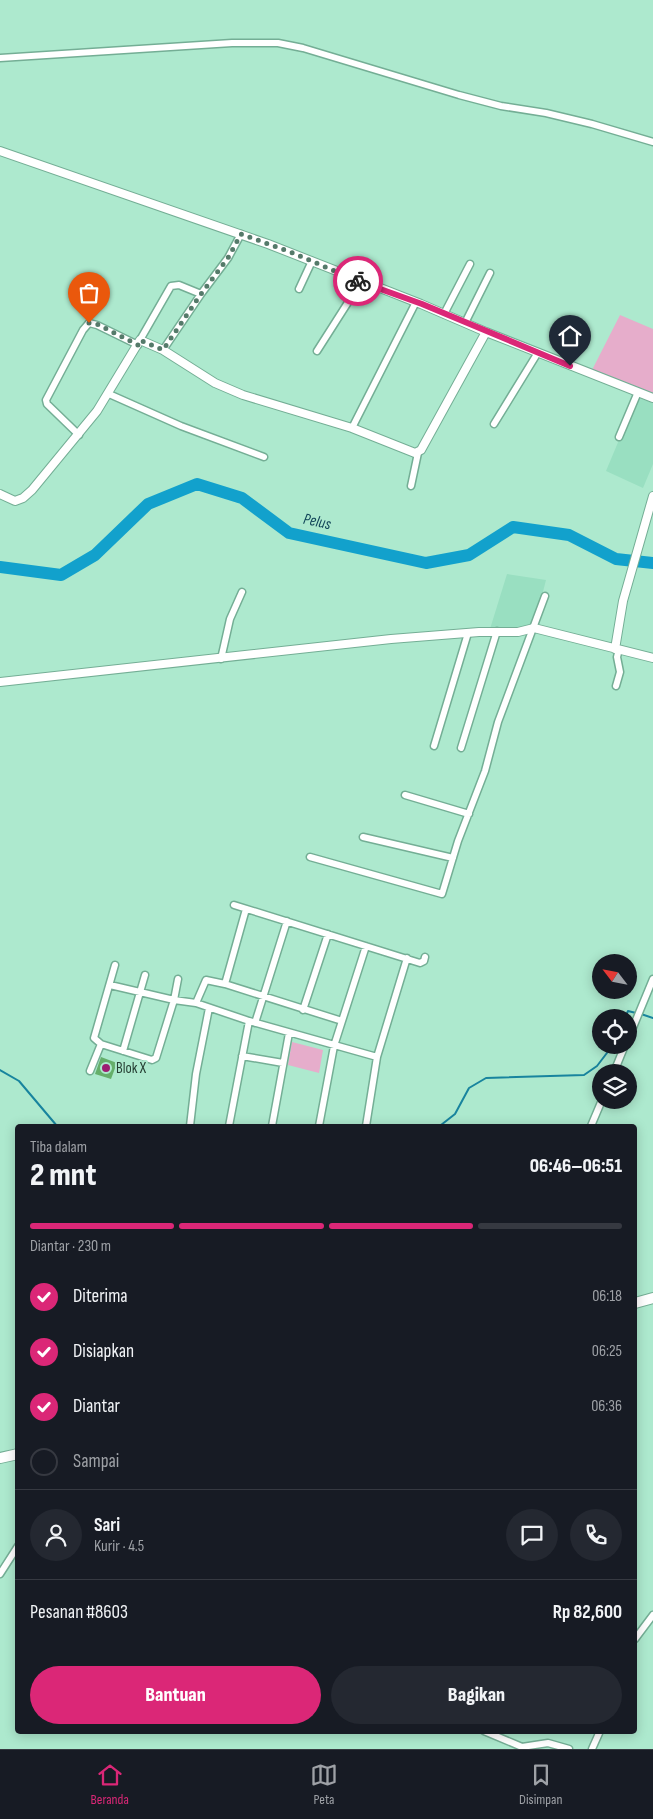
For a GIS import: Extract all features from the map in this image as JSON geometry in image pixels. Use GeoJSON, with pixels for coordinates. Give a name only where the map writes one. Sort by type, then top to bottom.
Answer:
{"type":"FeatureCollection","features":[{"type":"Feature","properties":{"kind":"highway"},"geometry":{"type":"LineString","coordinates":[[637,1302],[653,1298]]}},
{"type":"Feature","properties":{"kind":"highway"},"geometry":{"type":"LineString","coordinates":[[2,1456],[15,1454]]}},
{"type":"Feature","properties":{"kind":"street"},"geometry":{"type":"LineString","coordinates":[[0,58],[232,43],[278,43],[303,48],[501,106],[546,113],[653,142]]}},
{"type":"Feature","properties":{"kind":"street"},"geometry":{"type":"LineString","coordinates":[[0,151],[241,234],[416,302],[537,354],[653,398]]}},
{"type":"Feature","properties":{"kind":"street"},"geometry":{"type":"LineString","coordinates":[[163,350],[228,258],[241,234]]}},
{"type":"Feature","properties":{"kind":"street"},"geometry":{"type":"LineString","coordinates":[[299,289],[312,261]]}},
{"type":"Feature","properties":{"kind":"street"},"geometry":{"type":"LineString","coordinates":[[444,314],[470,264]]}},
{"type":"Feature","properties":{"kind":"street"},"geometry":{"type":"LineString","coordinates":[[465,323],[490,273]]}},
{"type":"Feature","properties":{"kind":"street"},"geometry":{"type":"LineString","coordinates":[[317,351],[361,282]]}},
{"type":"Feature","properties":{"kind":"street"},"geometry":{"type":"LineString","coordinates":[[1,498],[15,501],[26,496],[79,435],[109,394],[171,286],[179,285],[201,294]]}},
{"type":"Feature","properties":{"kind":"street"},"geometry":{"type":"LineString","coordinates":[[352,428],[416,302]]}},
{"type":"Feature","properties":{"kind":"street"},"geometry":{"type":"LineString","coordinates":[[79,435],[47,404],[46,400],[83,330],[89,323],[97,324],[163,350],[215,383],[243,395],[352,428],[418,453]]}},
{"type":"Feature","properties":{"kind":"street"},"geometry":{"type":"LineString","coordinates":[[411,486],[418,453],[486,332]]}},
{"type":"Feature","properties":{"kind":"street"},"geometry":{"type":"LineString","coordinates":[[494,424],[537,354]]}},
{"type":"Feature","properties":{"kind":"street"},"geometry":{"type":"LineString","coordinates":[[619,437],[638,392]]}},
{"type":"Feature","properties":{"kind":"street"},"geometry":{"type":"LineString","coordinates":[[109,394],[187,428],[264,457]]}},
{"type":"Feature","properties":{"kind":"street"},"geometry":{"type":"LineString","coordinates":[[616,686],[620,672],[617,649],[623,601],[653,496]]}},
{"type":"Feature","properties":{"kind":"street"},"geometry":{"type":"LineString","coordinates":[[220,659],[230,619],[242,592]]}},
{"type":"Feature","properties":{"kind":"street"},"geometry":{"type":"LineString","coordinates":[[310,857],[442,894],[485,771],[498,722],[545,596]]}},
{"type":"Feature","properties":{"kind":"street"},"geometry":{"type":"LineString","coordinates":[[0,682],[391,639],[497,631],[518,632],[534,628],[653,658]]}},
{"type":"Feature","properties":{"kind":"street"},"geometry":{"type":"LineString","coordinates":[[461,748],[497,631]]}},
{"type":"Feature","properties":{"kind":"street"},"geometry":{"type":"LineString","coordinates":[[434,746],[468,633]]}},
{"type":"Feature","properties":{"kind":"street"},"geometry":{"type":"LineString","coordinates":[[405,795],[469,814]]}},
{"type":"Feature","properties":{"kind":"street"},"geometry":{"type":"LineString","coordinates":[[363,837],[453,858]]}},
{"type":"Feature","properties":{"kind":"street"},"geometry":{"type":"LineString","coordinates":[[234,905],[420,963],[424,961],[425,957]]}},
{"type":"Feature","properties":{"kind":"street"},"geometry":{"type":"LineString","coordinates":[[225,984],[246,909]]}},
{"type":"Feature","properties":{"kind":"street"},"geometry":{"type":"LineString","coordinates":[[230,1124],[242,1056],[286,921]]}},
{"type":"Feature","properties":{"kind":"street"},"geometry":{"type":"LineString","coordinates":[[303,1010],[328,934]]}},
{"type":"Feature","properties":{"kind":"street"},"geometry":{"type":"LineString","coordinates":[[319,1124],[334,1046],[366,946]]}},
{"type":"Feature","properties":{"kind":"street"},"geometry":{"type":"LineString","coordinates":[[366,1124],[377,1057],[407,958]]}},
{"type":"Feature","properties":{"kind":"street"},"geometry":{"type":"LineString","coordinates":[[115,965],[94,1035],[96,1040],[101,1044],[155,1060],[174,1000],[178,979]]}},
{"type":"Feature","properties":{"kind":"street"},"geometry":{"type":"LineString","coordinates":[[122,1051],[146,975]]}},
{"type":"Feature","properties":{"kind":"street"},"geometry":{"type":"LineString","coordinates":[[637,1016],[653,979]]}},
{"type":"Feature","properties":{"kind":"street"},"geometry":{"type":"LineString","coordinates":[[196,1003],[206,980],[225,984],[342,1021]]}},
{"type":"Feature","properties":{"kind":"street"},"geometry":{"type":"LineString","coordinates":[[110,985],[140,993],[196,1003],[252,1022],[377,1057]]}},
{"type":"Feature","properties":{"kind":"street"},"geometry":{"type":"LineString","coordinates":[[190,1124],[196,1074],[209,1008]]}},
{"type":"Feature","properties":{"kind":"street"},"geometry":{"type":"LineString","coordinates":[[272,1124],[289,1033]]}},
{"type":"Feature","properties":{"kind":"street"},"geometry":{"type":"LineString","coordinates":[[90,1071],[101,1044]]}},
{"type":"Feature","properties":{"kind":"street"},"geometry":{"type":"LineString","coordinates":[[242,1056],[283,1063]]}},
{"type":"Feature","properties":{"kind":"street"},"geometry":{"type":"LineString","coordinates":[[592,1124],[598,1109]]}},
{"type":"Feature","properties":{"kind":"street"},"geometry":{"type":"LineString","coordinates":[[0,1574],[15,1551]]}},
{"type":"Feature","properties":{"kind":"street"},"geometry":{"type":"LineString","coordinates":[[637,1636],[653,1615]]}},
{"type":"Feature","properties":{"kind":"street"},"geometry":{"type":"LineString","coordinates":[[492,1734],[522,1746],[548,1743],[569,1749]]}},
{"type":"Feature","properties":{"kind":"street"},"geometry":{"type":"LineString","coordinates":[[592,1749],[599,1734]]}},
{"type":"Feature","properties":{"kind":"shaded area"},"geometry":{"type":"Polygon","coordinates":[[[620,315],[653,329],[653,396],[591,372],[620,315]]]}},
{"type":"Feature","properties":{"kind":"shaded area"},"geometry":{"type":"Polygon","coordinates":[[[637,397],[653,403],[653,464],[643,488],[606,471],[637,397]]]}},
{"type":"Feature","properties":{"kind":"shaded area"},"geometry":{"type":"Polygon","coordinates":[[[507,574],[546,580],[534,627],[490,629],[507,574]]]}},
{"type":"Feature","properties":{"kind":"shaded area"},"geometry":{"type":"Polygon","coordinates":[[[292,1042],[323,1050],[319,1073],[288,1065],[292,1042]]]}},
{"type":"Feature","properties":{"kind":"building","name":"Blok X"},"geometry":{"type":"Polygon","coordinates":[[[101,1057],[117,1063],[111,1079],[95,1074],[101,1057]]]}},
{"type":"Feature","properties":{"kind":"waterway","name":"Pelus"},"geometry":{"type":"LineString","coordinates":[[0,567],[61,575],[95,555],[148,504],[197,484],[242,498],[289,533],[426,563],[469,555],[513,527],[569,535],[616,559],[653,563]]}},
{"type":"Feature","properties":{"kind":"waterway"},"geometry":{"type":"LineString","coordinates":[[641,1014],[653,1018]]}},
{"type":"Feature","properties":{"kind":"waterway"},"geometry":{"type":"LineString","coordinates":[[442,1124],[455,1114],[469,1088],[486,1078],[584,1075],[597,1066],[606,1054]]}},
{"type":"Feature","properties":{"kind":"waterway"},"geometry":{"type":"LineString","coordinates":[[0,1070],[19,1081],[55,1124]]}},
{"type":"Feature","properties":{"kind":"way so far"},"geometry":{"type":"LineString","coordinates":[[89,323],[97,324],[138,345],[140,340],[163,350],[228,258],[241,234],[244,237],[293,253],[358,281]]}},
{"type":"Feature","properties":{"kind":"place","name":"Blok X"},"geometry":{"type":"Point","coordinates":[106,1068]}},
{"type":"Feature","properties":{"kind":"route"},"geometry":{"type":"LineString","coordinates":[[358,281],[422,304],[537,354],[570,366]]}}]}
